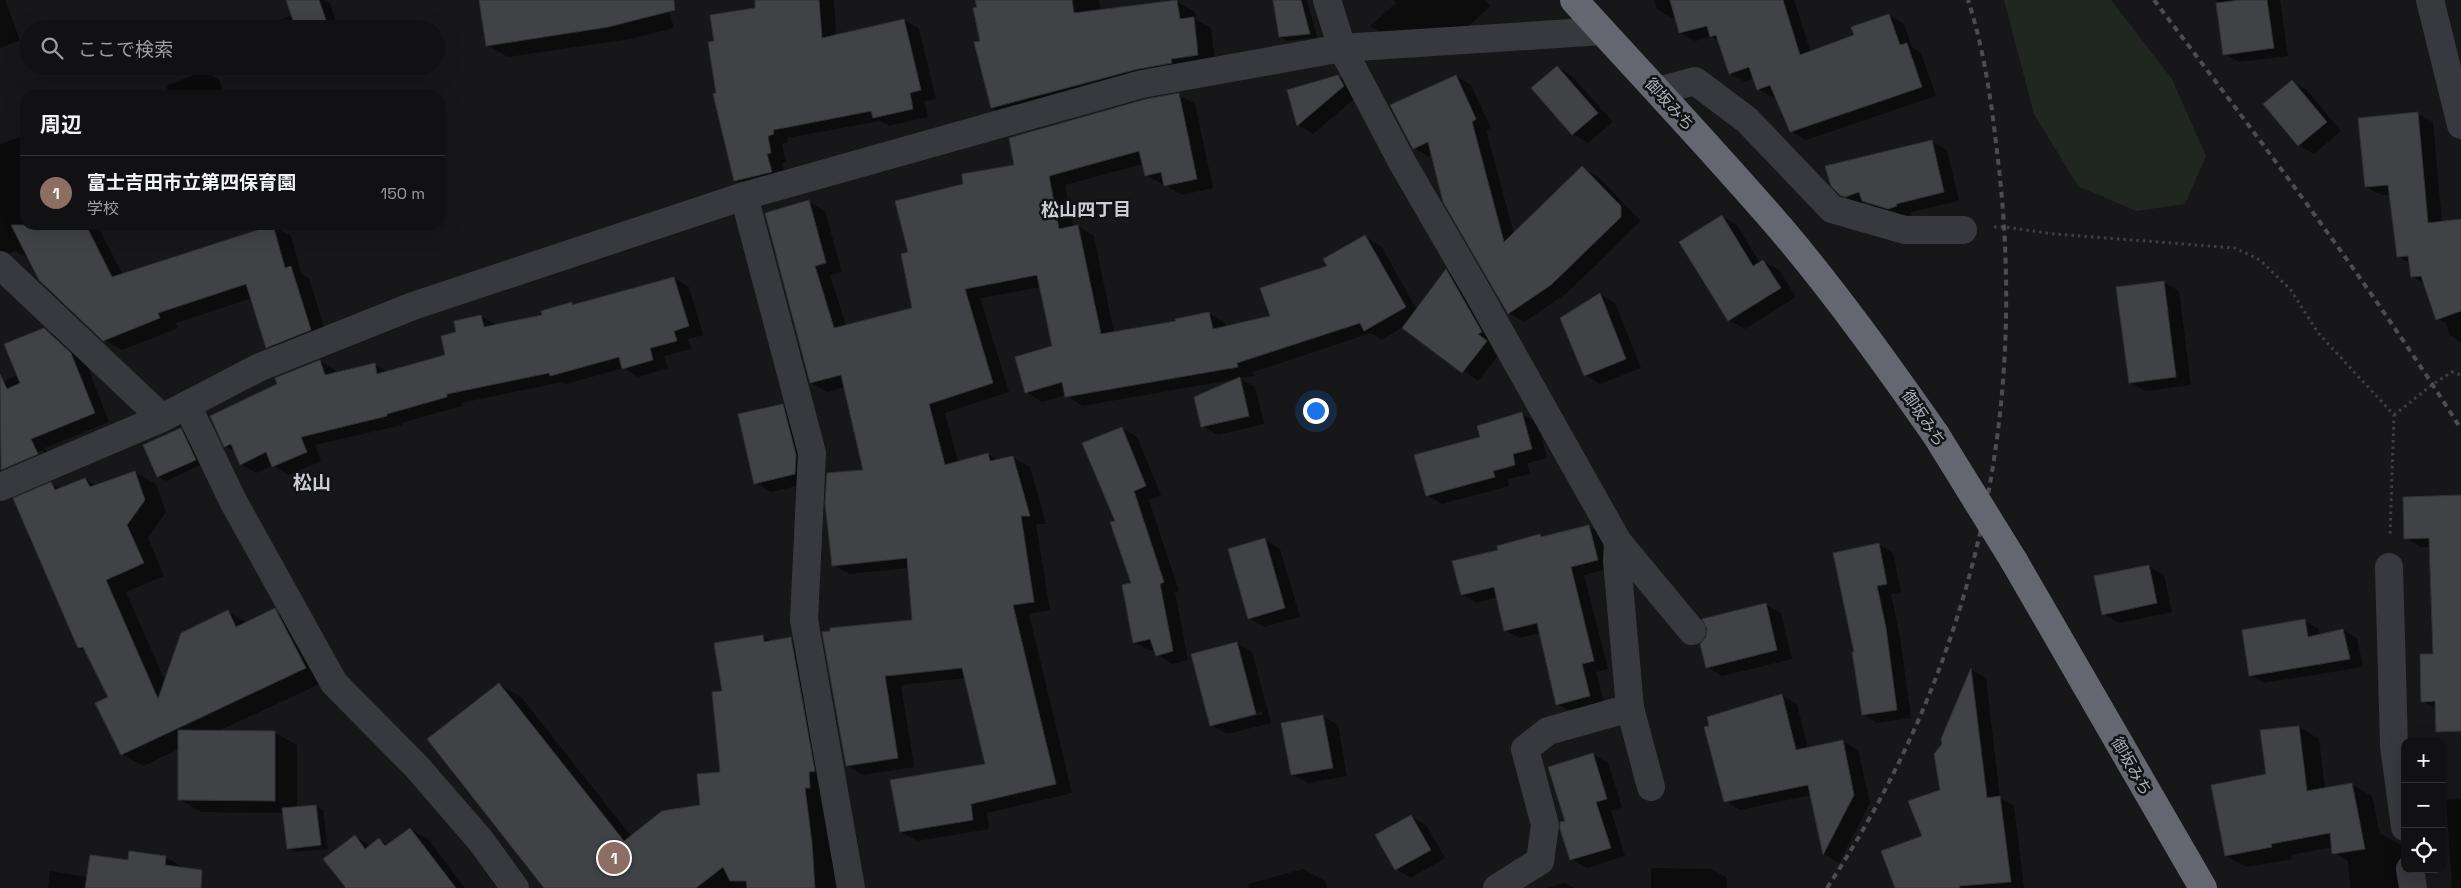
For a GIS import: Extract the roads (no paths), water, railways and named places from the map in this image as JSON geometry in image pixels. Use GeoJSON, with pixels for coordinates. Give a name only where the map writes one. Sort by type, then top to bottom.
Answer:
{"type":"FeatureCollection","features":[{"type":"Feature","properties":{"kind":"highway","name":"御坂みち"},"geometry":{"type":"LineString","coordinates":[[1574,0],[1658,91],[1782,231],[1862,329],[1936,435],[2014,561],[2203,888]]}},
{"type":"Feature","properties":{"kind":"street"},"geometry":{"type":"LineString","coordinates":[[1327,0],[1342,48],[1402,162],[1618,542],[1692,631]]}},
{"type":"Feature","properties":{"kind":"street"},"geometry":{"type":"LineString","coordinates":[[2430,0],[2461,125]]}},
{"type":"Feature","properties":{"kind":"street"},"geometry":{"type":"LineString","coordinates":[[0,487],[162,418],[260,367],[413,306],[744,196],[1142,84],[1342,48],[1602,31]]}},
{"type":"Feature","properties":{"kind":"street"},"geometry":{"type":"LineString","coordinates":[[1658,91],[1695,81],[1747,120],[1832,208],[1905,230],[1963,230]]}},
{"type":"Feature","properties":{"kind":"street"},"geometry":{"type":"LineString","coordinates":[[744,196],[812,453],[804,620],[851,888]]}},
{"type":"Feature","properties":{"kind":"street"},"geometry":{"type":"LineString","coordinates":[[0,265],[162,418]]}},
{"type":"Feature","properties":{"kind":"street"},"geometry":{"type":"LineString","coordinates":[[187,405],[233,501],[334,683],[417,767],[482,841],[515,888]]}},
{"type":"Feature","properties":{"kind":"street"},"geometry":{"type":"LineString","coordinates":[[1618,542],[1617,561],[1630,708],[1651,787]]}},
{"type":"Feature","properties":{"kind":"street"},"geometry":{"type":"LineString","coordinates":[[2389,567],[2394,746],[2401,798]]}},
{"type":"Feature","properties":{"kind":"street"},"geometry":{"type":"LineString","coordinates":[[1497,888],[1540,861],[1544,825],[1525,749],[1548,731],[1630,708]]}},
{"type":"Feature","properties":{"kind":"street"},"geometry":{"type":"LineString","coordinates":[[2411,873],[2413,888]]}},
{"type":"Feature","properties":{"kind":"railway"},"geometry":{"type":"LineString","coordinates":[[1827,888],[1877,804],[1919,718],[1953,630],[1978,540],[1996,447],[2005,353],[2006,257],[1998,160],[1990,100],[1979,39],[1968,0]]}},
{"type":"Feature","properties":{"kind":"railway"},"geometry":{"type":"LineString","coordinates":[[2154,0],[2351,265],[2461,429]]}},
{"type":"Feature","properties":{"kind":"place","name":"富士吉田市立第四保育園"},"geometry":{"type":"Point","coordinates":[614,858]}},
{"type":"Feature","properties":{"kind":"district","name":"松山四丁目"},"geometry":{"type":"Point","coordinates":[1086,210]}},
{"type":"Feature","properties":{"kind":"district","name":"松山"},"geometry":{"type":"Point","coordinates":[312,482]}}]}
